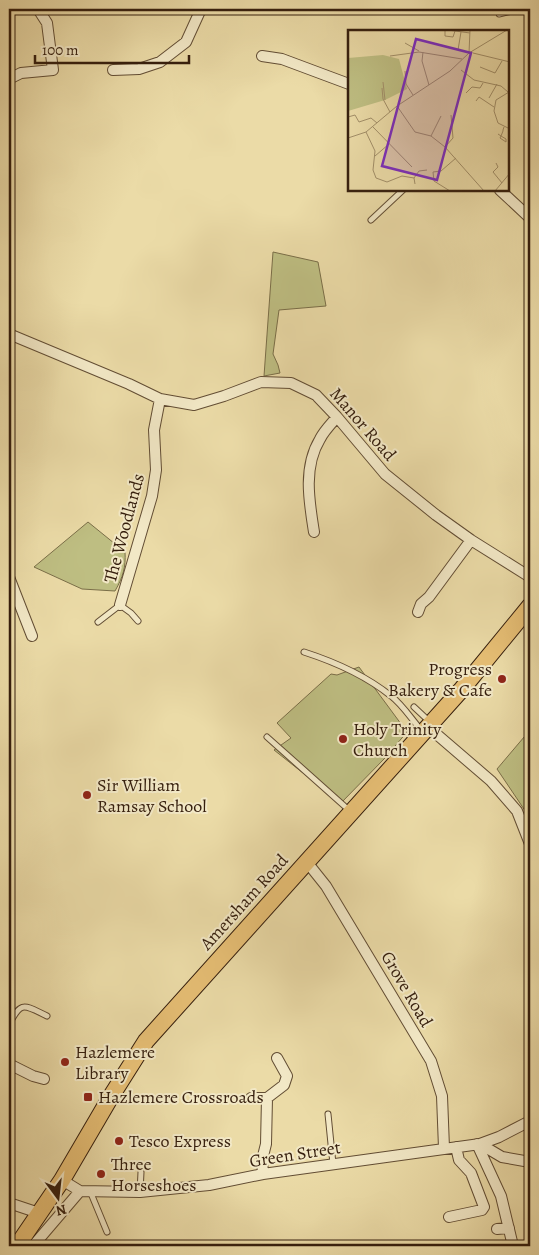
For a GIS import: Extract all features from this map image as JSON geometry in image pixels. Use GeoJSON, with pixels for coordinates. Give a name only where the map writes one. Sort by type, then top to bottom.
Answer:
{"type":"FeatureCollection","features":[{"type":"Feature","properties":{"kind":"main road","name":"Amersham Road"},"geometry":{"type":"LineString","coordinates":[[17,1246],[62,1180],[146,1041],[462,688],[530,606]]}},
{"type":"Feature","properties":{"kind":"street"},"geometry":{"type":"LineString","coordinates":[[9,79],[21,73],[53,70],[47,23],[38,9]]}},
{"type":"Feature","properties":{"kind":"street"},"geometry":{"type":"LineString","coordinates":[[113,70],[139,69],[160,62],[186,42],[201,9]]}},
{"type":"Feature","properties":{"kind":"street"},"geometry":{"type":"LineString","coordinates":[[262,56],[282,59],[348,84]]}},
{"type":"Feature","properties":{"kind":"street"},"geometry":{"type":"LineString","coordinates":[[501,191],[530,218]]}},
{"type":"Feature","properties":{"kind":"street","name":"Manor Road"},"geometry":{"type":"LineString","coordinates":[[9,334],[129,384],[160,399],[194,405],[261,382],[291,383],[316,395],[385,474],[436,516],[530,577]]}},
{"type":"Feature","properties":{"kind":"street","name":"The Woodlands"},"geometry":{"type":"LineString","coordinates":[[120,605],[152,496],[156,470],[154,430],[160,399]]}},
{"type":"Feature","properties":{"kind":"street"},"geometry":{"type":"LineString","coordinates":[[314,532],[308,496],[309,466],[319,439],[337,417]]}},
{"type":"Feature","properties":{"kind":"street"},"geometry":{"type":"LineString","coordinates":[[418,612],[421,604],[429,597],[471,540]]}},
{"type":"Feature","properties":{"kind":"street"},"geometry":{"type":"LineString","coordinates":[[9,577],[32,636]]}},
{"type":"Feature","properties":{"kind":"street"},"geometry":{"type":"LineString","coordinates":[[427,727],[491,781],[516,811],[530,844]]}},
{"type":"Feature","properties":{"kind":"street","name":"Grove Road"},"geometry":{"type":"LineString","coordinates":[[306,861],[326,886],[431,1061],[442,1096],[444,1148]]}},
{"type":"Feature","properties":{"kind":"street"},"geometry":{"type":"LineString","coordinates":[[251,1098],[267,1098],[284,1085],[288,1076],[277,1058]]}},
{"type":"Feature","properties":{"kind":"street"},"geometry":{"type":"LineString","coordinates":[[9,1064],[33,1076],[44,1079]]}},
{"type":"Feature","properties":{"kind":"street"},"geometry":{"type":"LineString","coordinates":[[263,1174],[262,1160],[266,1144],[267,1098]]}},
{"type":"Feature","properties":{"kind":"street","name":"Green Street"},"geometry":{"type":"LineString","coordinates":[[85,1191],[140,1192],[209,1185],[263,1174],[478,1144],[499,1137],[530,1121]]}},
{"type":"Feature","properties":{"kind":"street"},"geometry":{"type":"LineString","coordinates":[[478,1144],[502,1157],[530,1162]]}},
{"type":"Feature","properties":{"kind":"street"},"geometry":{"type":"LineString","coordinates":[[478,1144],[501,1196],[513,1246]]}},
{"type":"Feature","properties":{"kind":"street"},"geometry":{"type":"LineString","coordinates":[[449,1217],[482,1210],[484,1207],[471,1173],[459,1160],[456,1147]]}},
{"type":"Feature","properties":{"kind":"street"},"geometry":{"type":"LineString","coordinates":[[33,1246],[85,1191],[62,1180]]}},
{"type":"Feature","properties":{"kind":"street"},"geometry":{"type":"LineString","coordinates":[[9,1203],[39,1212]]}},
{"type":"Feature","properties":{"kind":"street"},"geometry":{"type":"LineString","coordinates":[[497,1229],[509,1228]]}},
{"type":"Feature","properties":{"kind":"lane"},"geometry":{"type":"LineString","coordinates":[[499,14],[514,9]]}},
{"type":"Feature","properties":{"kind":"lane"},"geometry":{"type":"LineString","coordinates":[[371,220],[403,191]]}},
{"type":"Feature","properties":{"kind":"lane"},"geometry":{"type":"LineString","coordinates":[[98,622],[120,605],[138,621]]}},
{"type":"Feature","properties":{"kind":"lane"},"geometry":{"type":"LineString","coordinates":[[304,652],[333,662],[356,673],[392,697],[427,727]]}},
{"type":"Feature","properties":{"kind":"lane"},"geometry":{"type":"LineString","coordinates":[[414,707],[427,727]]}},
{"type":"Feature","properties":{"kind":"lane"},"geometry":{"type":"LineString","coordinates":[[267,737],[351,811]]}},
{"type":"Feature","properties":{"kind":"lane"},"geometry":{"type":"LineString","coordinates":[[9,1025],[16,1010],[21,1008],[30,1008],[47,1016]]}},
{"type":"Feature","properties":{"kind":"lane"},"geometry":{"type":"LineString","coordinates":[[328,1114],[333,1164]]}},
{"type":"Feature","properties":{"kind":"lane"},"geometry":{"type":"LineString","coordinates":[[140,1192],[141,1172]]}},
{"type":"Feature","properties":{"kind":"lane"},"geometry":{"type":"LineString","coordinates":[[85,1191],[107,1232]]}},
{"type":"Feature","properties":{"kind":"green space"},"geometry":{"type":"Polygon","coordinates":[[[273,252],[318,262],[326,306],[279,310],[273,354],[280,373],[264,376],[273,252]]]}},
{"type":"Feature","properties":{"kind":"green space"},"geometry":{"type":"Polygon","coordinates":[[[88,522],[125,552],[123,572],[115,591],[82,589],[34,567],[88,522]]]}},
{"type":"Feature","properties":{"kind":"green space"},"geometry":{"type":"Polygon","coordinates":[[[359,667],[407,732],[384,759],[341,803],[274,750],[291,738],[277,723],[331,674],[337,675],[359,667]]]}},
{"type":"Feature","properties":{"kind":"green space"},"geometry":{"type":"Polygon","coordinates":[[[530,730],[530,818],[497,769],[530,730]]]}},
{"type":"Feature","properties":{"kind":"place","name":"Progress Bakery & Cafe"},"geometry":{"type":"Point","coordinates":[502,679]}},
{"type":"Feature","properties":{"kind":"place","name":"Holy Trinity Church"},"geometry":{"type":"Point","coordinates":[343,739]}},
{"type":"Feature","properties":{"kind":"place","name":"Sir William Ramsay School"},"geometry":{"type":"Point","coordinates":[87,795]}},
{"type":"Feature","properties":{"kind":"place","name":"Hazlemere Library"},"geometry":{"type":"Point","coordinates":[65,1062]}},
{"type":"Feature","properties":{"kind":"place","name":"Hazlemere Crossroads"},"geometry":{"type":"Point","coordinates":[88,1097]}},
{"type":"Feature","properties":{"kind":"place","name":"Tesco Express"},"geometry":{"type":"Point","coordinates":[119,1141]}},
{"type":"Feature","properties":{"kind":"place","name":"Three Horseshoes"},"geometry":{"type":"Point","coordinates":[101,1174]}}]}
